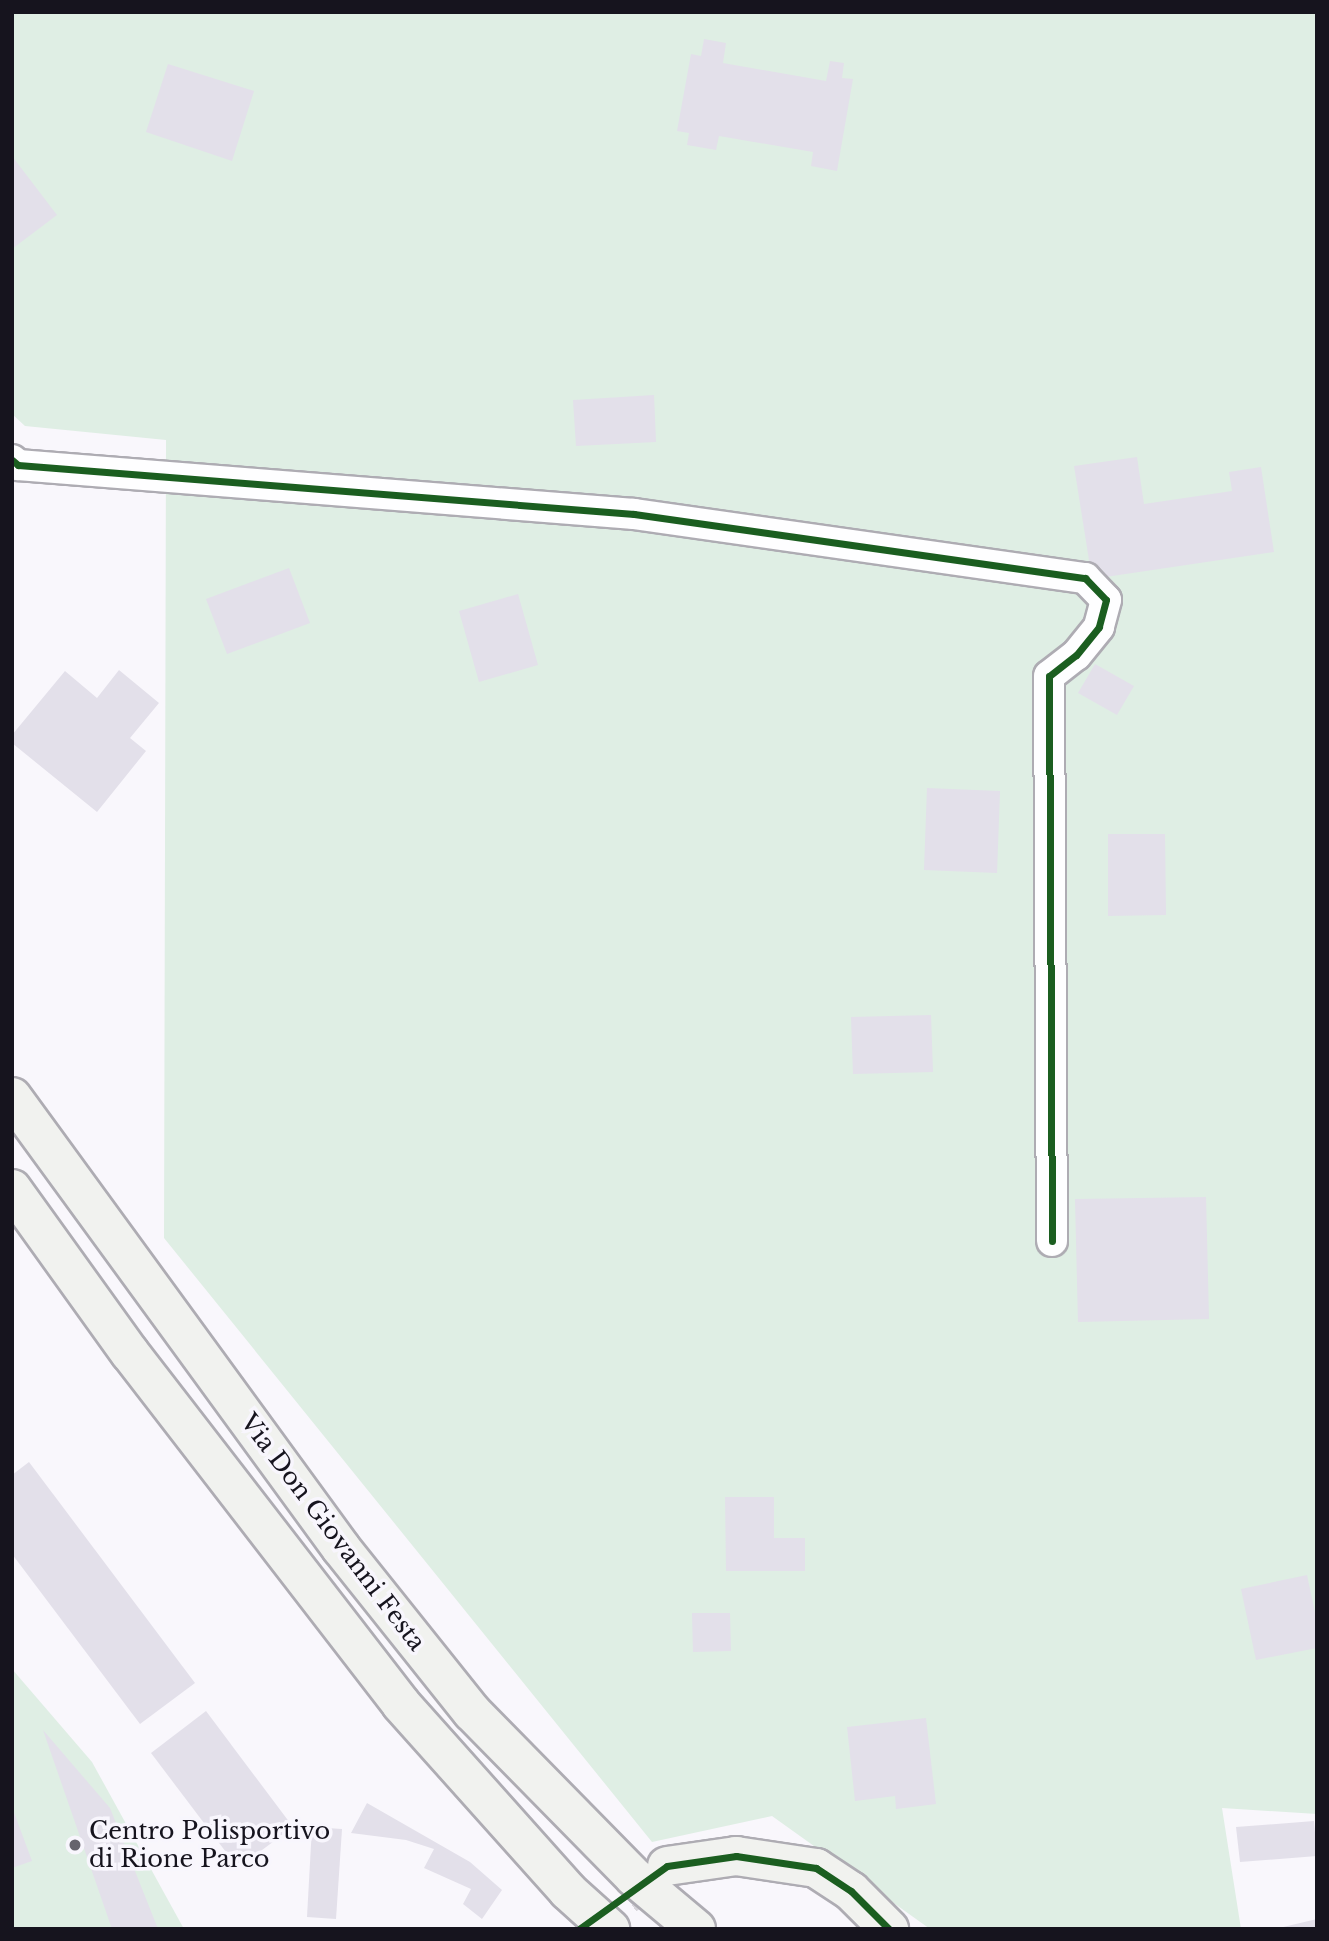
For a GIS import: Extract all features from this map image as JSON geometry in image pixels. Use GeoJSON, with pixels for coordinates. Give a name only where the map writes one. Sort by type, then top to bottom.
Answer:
{"type":"FeatureCollection","features":[{"type":"Feature","properties":{"kind":"main road","name":"Via Don Giovanni Festa"},"geometry":{"type":"LineString","coordinates":[[12,1097],[341,1548],[472,1713],[634,1877],[696,1929]]}},
{"type":"Feature","properties":{"kind":"main road","name":"Via Don Giovanni Festa"},"geometry":{"type":"LineString","coordinates":[[12,1189],[130,1353],[401,1704],[568,1891],[610,1929]]}},
{"type":"Feature","properties":{"kind":"main road"},"geometry":{"type":"LineString","coordinates":[[667,1866],[736,1856],[816,1868],[851,1891],[889,1929]]}},
{"type":"Feature","properties":{"kind":"street"},"geometry":{"type":"LineString","coordinates":[[12,460],[18,466],[634,514],[1085,578],[1106,600],[1098,627],[1076,654],[1049,676],[1052,1241]]}},
{"type":"Feature","properties":{"kind":"shaded area"},"geometry":{"type":"Polygon","coordinates":[[[12,12],[1317,12],[1317,1814],[1222,1808],[1241,1929],[930,1929],[772,1816],[652,1842],[164,1238],[166,440],[25,426],[12,414],[12,12]]]}},
{"type":"Feature","properties":{"kind":"shaded area","name":"Centro Polisportivo di Rione Parco"},"geometry":{"type":"Polygon","coordinates":[[[12,1669],[92,1762],[184,1929],[12,1929],[12,1669]]]}},
{"type":"Feature","properties":{"kind":"building"},"geometry":{"type":"Polygon","coordinates":[[[704,39],[726,43],[723,63],[826,81],[830,61],[844,63],[842,78],[853,79],[837,171],[811,166],[813,152],[719,136],[716,150],[687,145],[689,133],[677,131],[691,54],[701,56],[704,39]]]}},
{"type":"Feature","properties":{"kind":"building"},"geometry":{"type":"Polygon","coordinates":[[[168,64],[254,91],[232,161],[146,132],[168,64]]]}},
{"type":"Feature","properties":{"kind":"building"},"geometry":{"type":"Polygon","coordinates":[[[12,156],[57,215],[12,249],[12,156]]]}},
{"type":"Feature","properties":{"kind":"building"},"geometry":{"type":"Polygon","coordinates":[[[654,395],[656,442],[576,446],[573,400],[654,395]]]}},
{"type":"Feature","properties":{"kind":"building"},"geometry":{"type":"Polygon","coordinates":[[[1137,457],[1144,504],[1232,491],[1229,472],[1261,467],[1274,552],[1092,579],[1074,466],[1137,457]]]}},
{"type":"Feature","properties":{"kind":"building"},"geometry":{"type":"Polygon","coordinates":[[[289,568],[310,623],[227,654],[206,599],[289,568]]]}},
{"type":"Feature","properties":{"kind":"building"},"geometry":{"type":"Polygon","coordinates":[[[518,594],[538,665],[479,682],[459,611],[518,594]]]}},
{"type":"Feature","properties":{"kind":"building"},"geometry":{"type":"Polygon","coordinates":[[[1095,664],[1134,686],[1117,715],[1078,693],[1095,664]]]}},
{"type":"Feature","properties":{"kind":"building"},"geometry":{"type":"Polygon","coordinates":[[[119,670],[159,703],[130,738],[146,751],[97,812],[12,743],[12,735],[65,671],[97,698],[119,670]]]}},
{"type":"Feature","properties":{"kind":"building"},"geometry":{"type":"Polygon","coordinates":[[[927,788],[1000,791],[997,873],[924,870],[927,788]]]}},
{"type":"Feature","properties":{"kind":"building"},"geometry":{"type":"Polygon","coordinates":[[[1108,834],[1165,834],[1166,915],[1108,916],[1108,834]]]}},
{"type":"Feature","properties":{"kind":"building"},"geometry":{"type":"Polygon","coordinates":[[[931,1015],[933,1072],[853,1074],[851,1017],[931,1015]]]}},
{"type":"Feature","properties":{"kind":"building"},"geometry":{"type":"Polygon","coordinates":[[[1206,1197],[1209,1319],[1078,1322],[1075,1199],[1206,1197]]]}},
{"type":"Feature","properties":{"kind":"building"},"geometry":{"type":"Polygon","coordinates":[[[29,1462],[195,1683],[140,1724],[12,1554],[12,1475],[29,1462]]]}},
{"type":"Feature","properties":{"kind":"building"},"geometry":{"type":"Polygon","coordinates":[[[725,1497],[774,1497],[774,1538],[805,1538],[805,1571],[726,1571],[725,1497]]]}},
{"type":"Feature","properties":{"kind":"building"},"geometry":{"type":"Polygon","coordinates":[[[1307,1575],[1317,1622],[1317,1648],[1256,1660],[1241,1589],[1307,1575]]]}},
{"type":"Feature","properties":{"kind":"building"},"geometry":{"type":"Polygon","coordinates":[[[692,1613],[730,1613],[731,1651],[693,1652],[692,1613]]]}},
{"type":"Feature","properties":{"kind":"building"},"geometry":{"type":"Polygon","coordinates":[[[206,1711],[293,1827],[238,1868],[151,1753],[206,1711]]]}},
{"type":"Feature","properties":{"kind":"building"},"geometry":{"type":"Polygon","coordinates":[[[926,1718],[936,1804],[896,1809],[895,1796],[855,1801],[847,1727],[926,1718]]]}},
{"type":"Feature","properties":{"kind":"building"},"geometry":{"type":"Polygon","coordinates":[[[43,1730],[110,1808],[158,1929],[112,1929],[43,1730]]]}},
{"type":"Feature","properties":{"kind":"building"},"geometry":{"type":"Polygon","coordinates":[[[367,1803],[470,1862],[502,1890],[482,1919],[463,1904],[471,1889],[424,1868],[434,1849],[406,1840],[351,1833],[367,1803]]]}},
{"type":"Feature","properties":{"kind":"building"},"geometry":{"type":"Polygon","coordinates":[[[12,1807],[32,1861],[12,1868],[12,1807]]]}},
{"type":"Feature","properties":{"kind":"building"},"geometry":{"type":"Polygon","coordinates":[[[1314,1821],[1317,1856],[1240,1862],[1236,1827],[1314,1821]]]}},
{"type":"Feature","properties":{"kind":"building"},"geometry":{"type":"Polygon","coordinates":[[[312,1827],[342,1829],[336,1919],[307,1917],[312,1827]]]}},
{"type":"Feature","properties":{"kind":"building"},"geometry":{"type":"Polygon","coordinates":[[[1317,1919],[1317,1929],[1279,1929],[1279,1928],[1317,1919]]]}},
{"type":"Feature","properties":{"kind":"tunnel"},"geometry":{"type":"LineString","coordinates":[[579,1929],[667,1866]]}},
{"type":"Feature","properties":{"kind":"cycle path"},"geometry":{"type":"LineString","coordinates":[[12,460],[18,465],[634,514],[1085,578],[1106,600],[1099,627],[1076,655],[1049,676],[1052,1241]]}},
{"type":"Feature","properties":{"kind":"cycle path"},"geometry":{"type":"LineString","coordinates":[[579,1929],[667,1866],[736,1856],[816,1868],[851,1891],[889,1929]]}},
{"type":"Feature","properties":{"kind":"place","name":"Centro Polisportivo di Rione Parco"},"geometry":{"type":"Point","coordinates":[75,1845]}}]}
